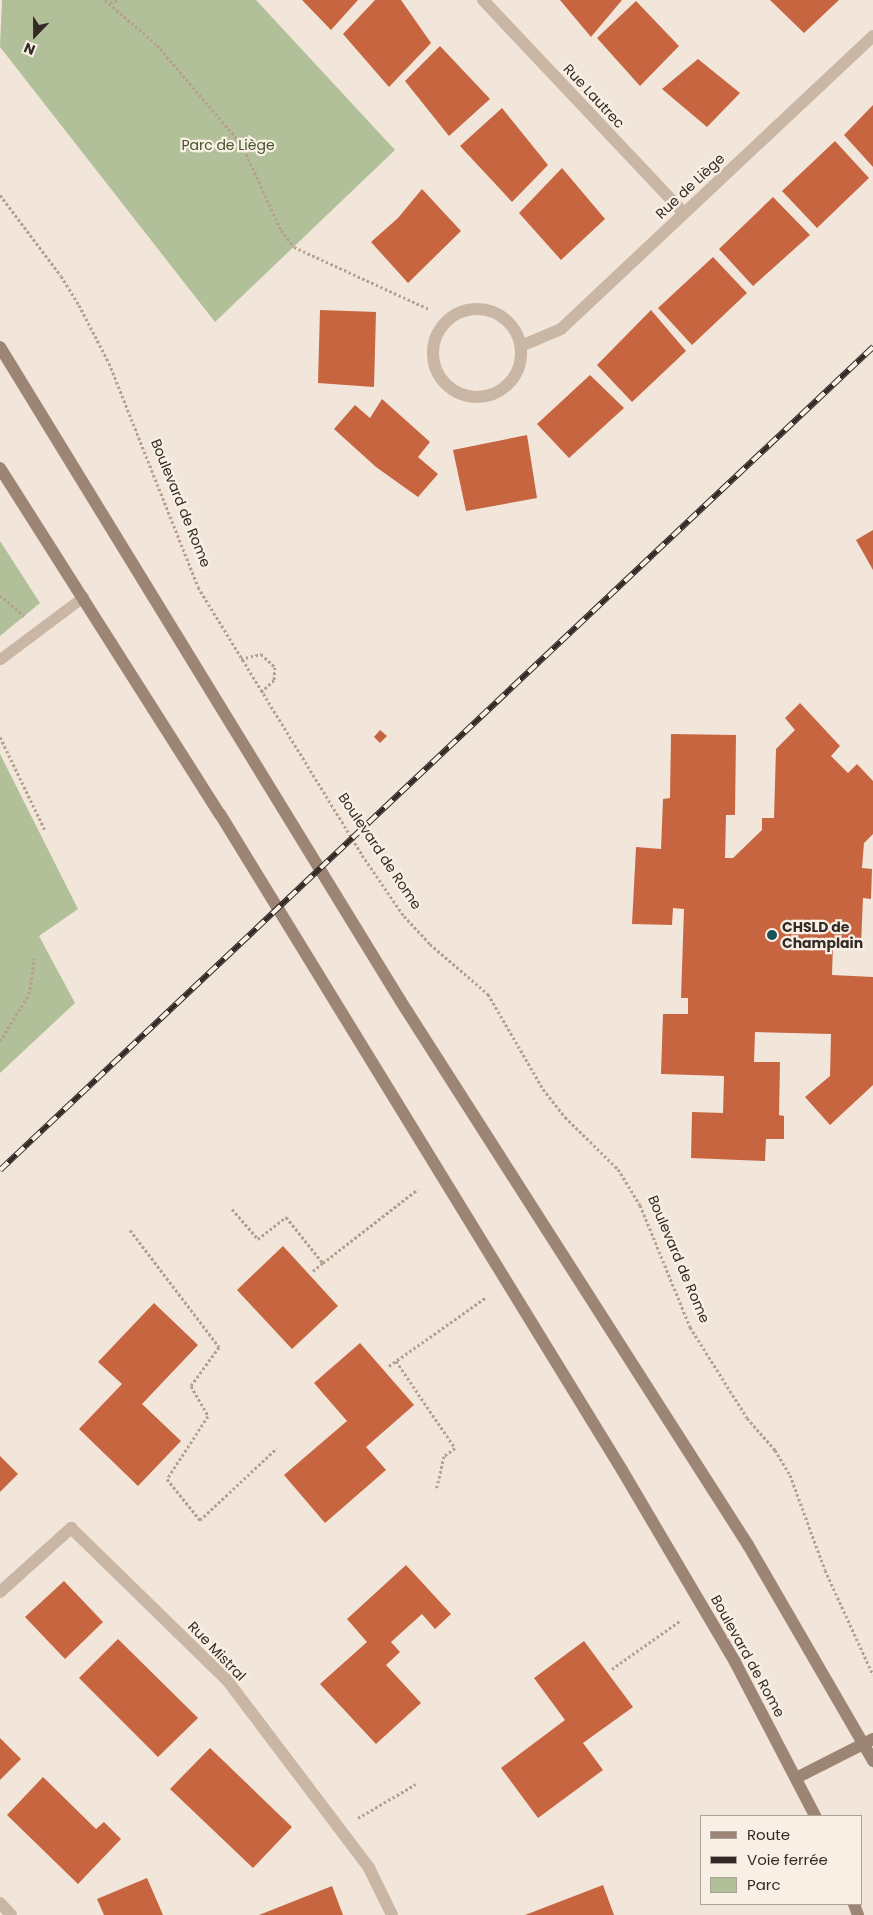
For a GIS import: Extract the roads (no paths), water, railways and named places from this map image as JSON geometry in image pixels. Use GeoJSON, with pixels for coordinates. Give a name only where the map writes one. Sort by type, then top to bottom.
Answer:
{"type":"FeatureCollection","features":[{"type":"Feature","properties":{"kind":"main road"},"geometry":{"type":"LineString","coordinates":[[0,347],[390,983],[748,1544],[869,1741],[873,1761]]}},
{"type":"Feature","properties":{"kind":"main road","name":"Boulevard de Rome"},"geometry":{"type":"LineString","coordinates":[[0,468],[83,597],[622,1470],[735,1662],[814,1815]]}},
{"type":"Feature","properties":{"kind":"main road"},"geometry":{"type":"LineString","coordinates":[[796,1778],[869,1741]]}},
{"type":"Feature","properties":{"kind":"street","name":"Rue Lautrec"},"geometry":{"type":"LineString","coordinates":[[483,0],[684,213]]}},
{"type":"Feature","properties":{"kind":"street","name":"Rue de Liège"},"geometry":{"type":"LineString","coordinates":[[520,346],[561,329],[873,36]]}},
{"type":"Feature","properties":{"kind":"street"},"geometry":{"type":"LineString","coordinates":[[469,310],[497,314],[508,322],[520,346],[520,362],[514,376],[504,387],[476,397],[461,394],[448,386],[434,361],[433,347],[445,322],[469,310]]}},
{"type":"Feature","properties":{"kind":"street","name":"Rue Mistral"},"geometry":{"type":"LineString","coordinates":[[0,1592],[71,1528],[226,1680],[368,1868],[392,1915]]}},
{"type":"Feature","properties":{"kind":"street"},"geometry":{"type":"LineString","coordinates":[[0,1903],[10,1915]]}},
{"type":"Feature","properties":{"kind":"lane"},"geometry":{"type":"LineString","coordinates":[[0,659],[83,597]]}},
{"type":"Feature","properties":{"kind":"railway"},"geometry":{"type":"LineString","coordinates":[[0,1170],[873,347]]}},
{"type":"Feature","properties":{"kind":"place","name":"CHSLD de Champlain"},"geometry":{"type":"Point","coordinates":[772,935]}},
{"type":"Feature","properties":{"kind":"park label","name":"Parc de Liège"},"geometry":{"type":"Point","coordinates":[228,145]}}]}
